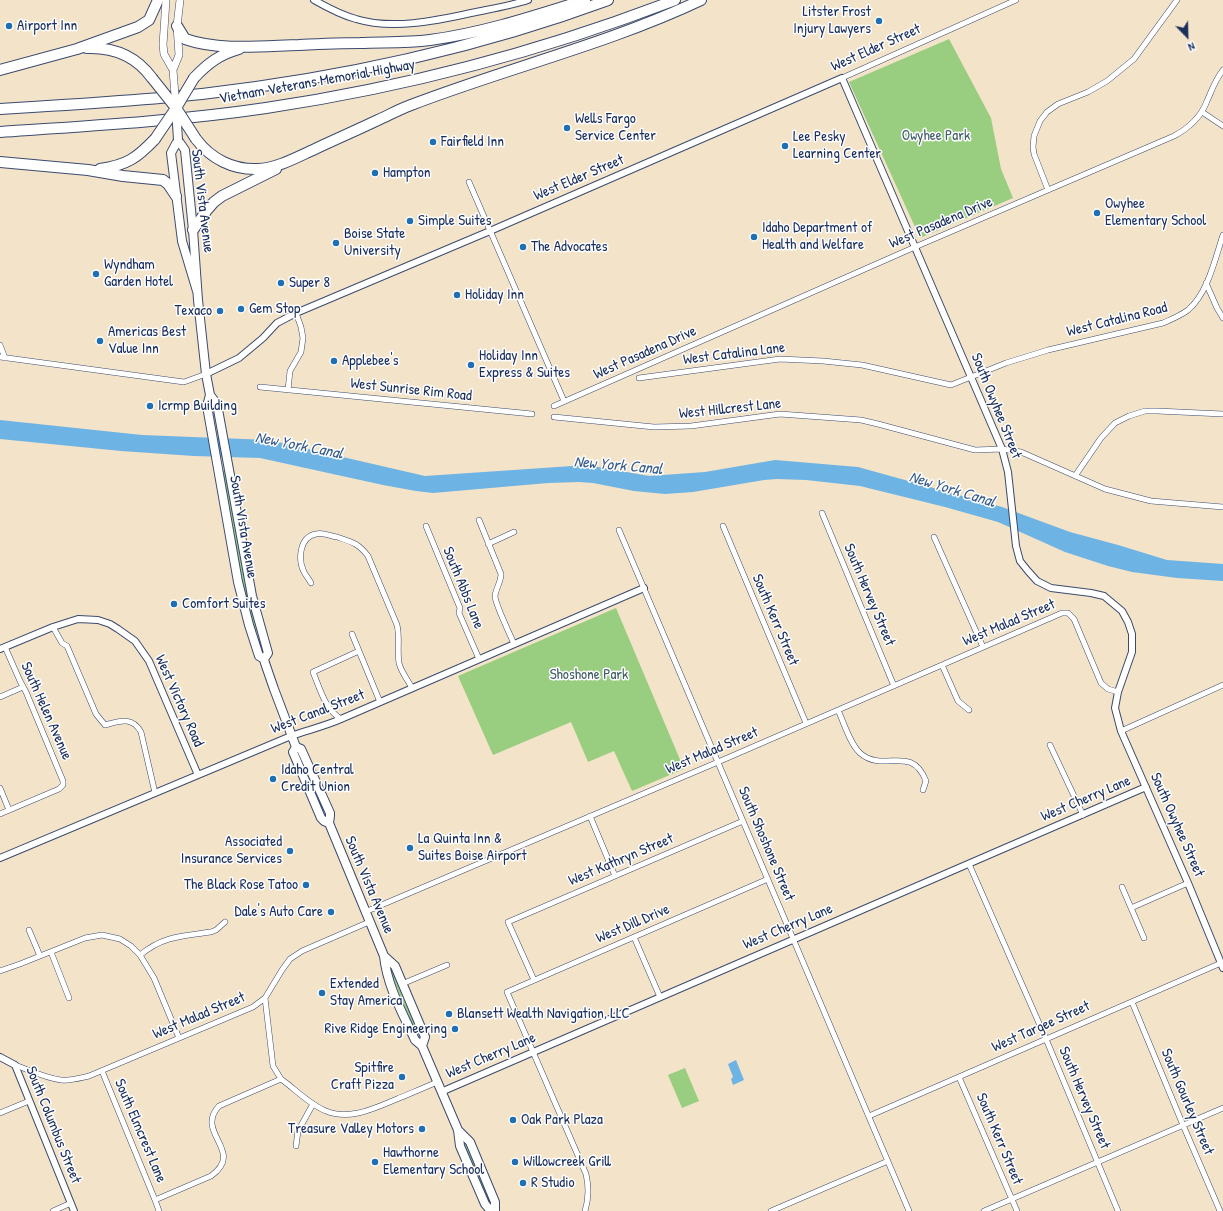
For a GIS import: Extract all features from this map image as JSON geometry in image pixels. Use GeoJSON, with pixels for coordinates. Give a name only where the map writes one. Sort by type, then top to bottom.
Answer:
{"type":"FeatureCollection","features":[{"type":"Feature","properties":{"kind":"highway"},"geometry":{"type":"LineString","coordinates":[[0,70],[77,49],[138,27],[149,20],[158,0]]}},
{"type":"Feature","properties":{"kind":"highway"},"geometry":{"type":"LineString","coordinates":[[177,26],[185,39],[200,44],[249,47],[397,43],[462,35],[585,0]]}},
{"type":"Feature","properties":{"kind":"highway","name":"Vietnam Veterans Memorial Highway"},"geometry":{"type":"LineString","coordinates":[[0,109],[203,94],[319,77],[399,61],[505,34],[608,0]]}},
{"type":"Feature","properties":{"kind":"highway","name":"Vietnam Veterans Memorial Highway"},"geometry":{"type":"LineString","coordinates":[[0,132],[204,116],[351,94],[401,84],[518,54],[620,21],[675,0]]}},
{"type":"Feature","properties":{"kind":"highway"},"geometry":{"type":"LineString","coordinates":[[193,230],[207,210],[222,196],[297,158],[410,105],[638,27],[701,0]]}},
{"type":"Feature","properties":{"kind":"highway"},"geometry":{"type":"LineString","coordinates":[[77,49],[99,47],[121,52],[140,64],[176,108],[201,146],[215,158],[227,164],[241,168],[258,169],[271,167],[297,158]]}},
{"type":"Feature","properties":{"kind":"highway"},"geometry":{"type":"LineString","coordinates":[[88,170],[113,167],[141,154],[155,139],[194,78],[203,68],[231,51],[249,47]]}},
{"type":"Feature","properties":{"kind":"highway"},"geometry":{"type":"LineString","coordinates":[[0,162],[88,170],[123,176],[163,180],[168,184],[176,196]]}},
{"type":"Feature","properties":{"kind":"main road","name":"South Vista Avenue"},"geometry":{"type":"LineString","coordinates":[[166,0],[163,45],[164,54],[173,70],[178,140],[185,150],[193,230],[197,292],[206,374],[210,395],[207,406],[238,582],[247,618],[258,656],[264,659],[291,736],[296,747],[301,749],[330,813],[329,823],[384,956],[385,970],[415,1040],[422,1046],[458,1130],[460,1146],[486,1204],[491,1211]]}},
{"type":"Feature","properties":{"kind":"main road","name":"South Vista Avenue"},"geometry":{"type":"LineString","coordinates":[[173,70],[179,55],[177,26],[180,0]]}},
{"type":"Feature","properties":{"kind":"main road","name":"South Vista Avenue"},"geometry":{"type":"LineString","coordinates":[[178,140],[171,153],[176,196],[182,241],[197,292]]}},
{"type":"Feature","properties":{"kind":"main road","name":"South Vista Avenue"},"geometry":{"type":"LineString","coordinates":[[210,395],[217,404],[252,596],[268,653],[264,659]]}},
{"type":"Feature","properties":{"kind":"main road","name":"South Vista Avenue"},"geometry":{"type":"LineString","coordinates":[[384,956],[394,966],[425,1037],[422,1046]]}},
{"type":"Feature","properties":{"kind":"main road","name":"South Vista Avenue"},"geometry":{"type":"LineString","coordinates":[[458,1130],[470,1142],[495,1202],[495,1211]]}},
{"type":"Feature","properties":{"kind":"street"},"geometry":{"type":"LineString","coordinates":[[314,0],[332,10],[357,20],[376,23],[406,24],[462,15],[528,0]]}},
{"type":"Feature","properties":{"kind":"street","name":"West Elder Street"},"geometry":{"type":"LineString","coordinates":[[206,374],[239,358],[263,338],[277,323],[296,313],[490,231],[842,78],[1016,0]]}},
{"type":"Feature","properties":{"kind":"street"},"geometry":{"type":"LineString","coordinates":[[1048,190],[1034,154],[1033,147],[1034,136],[1040,121],[1047,112],[1058,104],[1088,92],[1107,81],[1134,59],[1177,0]]}},
{"type":"Feature","properties":{"kind":"street","name":"West Pasadena Drive"},"geometry":{"type":"LineString","coordinates":[[554,406],[915,247],[1174,136],[1184,130],[1202,112],[1217,78],[1223,70]]}},
{"type":"Feature","properties":{"kind":"street","name":"South Owyhee Street"},"geometry":{"type":"LineString","coordinates":[[842,78],[1002,449],[1008,472],[1016,546],[1020,561],[1037,581],[1052,588],[1092,592],[1104,596],[1122,611],[1128,622],[1132,634],[1132,652],[1118,692],[1115,708],[1121,731],[1222,964]]}},
{"type":"Feature","properties":{"kind":"street"},"geometry":{"type":"LineString","coordinates":[[1202,112],[1223,126]]}},
{"type":"Feature","properties":{"kind":"street"},"geometry":{"type":"LineString","coordinates":[[469,182],[564,401]]}},
{"type":"Feature","properties":{"kind":"street","name":"West Catalina Road"},"geometry":{"type":"LineString","coordinates":[[971,377],[1006,363],[1048,350],[1163,323],[1177,318],[1188,310],[1199,297],[1206,283],[1223,235]]}},
{"type":"Feature","properties":{"kind":"street"},"geometry":{"type":"LineString","coordinates":[[1206,283],[1223,318]]}},
{"type":"Feature","properties":{"kind":"street"},"geometry":{"type":"LineString","coordinates":[[288,390],[290,371],[301,352],[304,338],[302,327],[296,313]]}},
{"type":"Feature","properties":{"kind":"street"},"geometry":{"type":"LineString","coordinates":[[0,345],[3,358],[184,382],[206,374]]}},
{"type":"Feature","properties":{"kind":"street","name":"West Catalina Lane"},"geometry":{"type":"LineString","coordinates":[[639,378],[780,359],[862,365],[951,385],[971,377]]}},
{"type":"Feature","properties":{"kind":"street","name":"West Sunrise Rim Road"},"geometry":{"type":"LineString","coordinates":[[260,386],[532,414]]}},
{"type":"Feature","properties":{"kind":"street"},"geometry":{"type":"LineString","coordinates":[[1075,476],[1101,438],[1115,423],[1129,416],[1145,411],[1223,414]]}},
{"type":"Feature","properties":{"kind":"street","name":"West Hillcrest Lane"},"geometry":{"type":"LineString","coordinates":[[554,417],[654,427],[690,426],[780,414],[860,420],[975,450],[1002,449],[1021,452],[1105,489],[1151,501],[1223,507]]}},
{"type":"Feature","properties":{"kind":"street","name":"South Hervey Street"},"geometry":{"type":"LineString","coordinates":[[822,513],[894,686]]}},
{"type":"Feature","properties":{"kind":"street"},"geometry":{"type":"LineString","coordinates":[[479,520],[501,574],[501,579],[496,594],[496,602],[514,644]]}},
{"type":"Feature","properties":{"kind":"street","name":"South Abbs Lane"},"geometry":{"type":"LineString","coordinates":[[426,526],[460,608],[459,613],[479,659]]}},
{"type":"Feature","properties":{"kind":"street","name":"South Kerr Street"},"geometry":{"type":"LineString","coordinates":[[723,526],[806,723]]}},
{"type":"Feature","properties":{"kind":"street","name":"South Shoshone Street"},"geometry":{"type":"LineString","coordinates":[[619,530],[909,1211]]}},
{"type":"Feature","properties":{"kind":"street"},"geometry":{"type":"LineString","coordinates":[[488,544],[514,532]]}},
{"type":"Feature","properties":{"kind":"street"},"geometry":{"type":"LineString","coordinates":[[311,582],[304,571],[301,553],[302,544],[309,536],[323,534],[353,542],[361,548],[368,556],[397,625],[399,634],[399,663],[412,688]]}},
{"type":"Feature","properties":{"kind":"street"},"geometry":{"type":"LineString","coordinates":[[934,537],[983,646]]}},
{"type":"Feature","properties":{"kind":"street","name":"West Canal Street"},"geometry":{"type":"LineString","coordinates":[[0,858],[291,736],[341,719],[644,588]]}},
{"type":"Feature","properties":{"kind":"street","name":"West Malad Street"},"geometry":{"type":"LineString","coordinates":[[365,912],[718,762],[1062,613],[1068,612],[1074,619],[1102,683],[1108,689],[1118,692]]}},
{"type":"Feature","properties":{"kind":"street","name":"West Victory Road"},"geometry":{"type":"LineString","coordinates":[[3,648],[78,619],[98,620],[110,624],[135,641],[149,661],[198,775]]}},
{"type":"Feature","properties":{"kind":"street"},"geometry":{"type":"LineString","coordinates":[[53,628],[62,643],[67,646],[96,714],[105,725],[130,721],[137,725],[141,732],[155,793]]}},
{"type":"Feature","properties":{"kind":"street"},"geometry":{"type":"LineString","coordinates":[[352,634],[380,702]]}},
{"type":"Feature","properties":{"kind":"street","name":"South Helen Avenue"},"geometry":{"type":"LineString","coordinates":[[3,648],[23,687],[63,778],[63,785],[59,789],[9,810]]}},
{"type":"Feature","properties":{"kind":"street"},"geometry":{"type":"LineString","coordinates":[[341,719],[334,715],[328,707],[313,672],[359,651]]}},
{"type":"Feature","properties":{"kind":"street"},"geometry":{"type":"LineString","coordinates":[[942,665],[958,701],[969,710]]}},
{"type":"Feature","properties":{"kind":"street"},"geometry":{"type":"LineString","coordinates":[[1121,731],[1223,685]]}},
{"type":"Feature","properties":{"kind":"street"},"geometry":{"type":"LineString","coordinates":[[0,697],[23,687]]}},
{"type":"Feature","properties":{"kind":"street"},"geometry":{"type":"LineString","coordinates":[[838,710],[853,744],[859,752],[865,757],[874,761],[883,762],[904,760],[912,762],[922,771],[926,780],[923,790]]}},
{"type":"Feature","properties":{"kind":"street"},"geometry":{"type":"LineString","coordinates":[[1050,745],[1083,815]]}},
{"type":"Feature","properties":{"kind":"street","name":"West Cherry Lane"},"geometry":{"type":"LineString","coordinates":[[441,1092],[1146,787]]}},
{"type":"Feature","properties":{"kind":"street"},"geometry":{"type":"LineString","coordinates":[[0,788],[9,810],[0,814]]}},
{"type":"Feature","properties":{"kind":"street"},"geometry":{"type":"LineString","coordinates":[[590,816],[615,876]]}},
{"type":"Feature","properties":{"kind":"street","name":"West Kathryn Street"},"geometry":{"type":"LineString","coordinates":[[534,980],[508,922],[743,821]]}},
{"type":"Feature","properties":{"kind":"street","name":"South Hervey Street"},"geometry":{"type":"LineString","coordinates":[[969,864],[1046,1039],[1118,1211]]}},
{"type":"Feature","properties":{"kind":"street","name":"West Dill Drive"},"geometry":{"type":"LineString","coordinates":[[533,1052],[507,992],[768,879]]}},
{"type":"Feature","properties":{"kind":"street"},"geometry":{"type":"LineString","coordinates":[[1131,908],[1188,884]]}},
{"type":"Feature","properties":{"kind":"street"},"geometry":{"type":"LineString","coordinates":[[1122,887],[1144,938]]}},
{"type":"Feature","properties":{"kind":"street"},"geometry":{"type":"LineString","coordinates":[[140,955],[149,948],[170,938],[211,932],[216,930],[224,922]]}},
{"type":"Feature","properties":{"kind":"street","name":"West Malad Street"},"geometry":{"type":"LineString","coordinates":[[15,1065],[61,1080],[80,1078],[102,1071],[253,1007],[265,998],[290,959],[302,951],[369,922]]}},
{"type":"Feature","properties":{"kind":"street"},"geometry":{"type":"LineString","coordinates":[[29,930],[40,956]]}},
{"type":"Feature","properties":{"kind":"street"},"geometry":{"type":"LineString","coordinates":[[0,970],[85,938],[102,936],[120,939],[131,946],[140,955],[154,978],[179,1038]]}},
{"type":"Feature","properties":{"kind":"street"},"geometry":{"type":"LineString","coordinates":[[634,937],[660,997]]}},
{"type":"Feature","properties":{"kind":"street"},"geometry":{"type":"LineString","coordinates":[[51,952],[69,998]]}},
{"type":"Feature","properties":{"kind":"street","name":"West Targee Street"},"geometry":{"type":"LineString","coordinates":[[869,1116],[1222,964]]}},
{"type":"Feature","properties":{"kind":"street"},"geometry":{"type":"LineString","coordinates":[[402,984],[447,965]]}},
{"type":"Feature","properties":{"kind":"street"},"geometry":{"type":"LineString","coordinates":[[159,1211],[155,1200],[211,1176],[218,1171],[223,1164],[224,1157],[222,1150],[211,1126],[215,1110],[219,1106],[281,1079],[273,1066],[265,998]]}},
{"type":"Feature","properties":{"kind":"street","name":"South Gourley Street"},"geometry":{"type":"LineString","coordinates":[[1132,1002],[1220,1211]]}},
{"type":"Feature","properties":{"kind":"street"},"geometry":{"type":"LineString","coordinates":[[533,1052],[586,1174],[588,1199],[585,1211]]}},
{"type":"Feature","properties":{"kind":"street","name":"South Columbus Street"},"geometry":{"type":"LineString","coordinates":[[0,1057],[15,1065],[74,1211]]}},
{"type":"Feature","properties":{"kind":"street","name":"South Elmcrest Lane"},"geometry":{"type":"LineString","coordinates":[[102,1071],[155,1200]]}},
{"type":"Feature","properties":{"kind":"street","name":"South Kerr Street"},"geometry":{"type":"LineString","coordinates":[[959,1077],[1017,1211]]}},
{"type":"Feature","properties":{"kind":"street","name":"West Cherry Lane"},"geometry":{"type":"LineString","coordinates":[[281,1079],[313,1104],[326,1111],[344,1115],[356,1114],[370,1110],[437,1082]]}},
{"type":"Feature","properties":{"kind":"street"},"geometry":{"type":"LineString","coordinates":[[0,1113],[29,1101]]}},
{"type":"Feature","properties":{"kind":"street"},"geometry":{"type":"LineString","coordinates":[[296,1146],[298,1131],[313,1104]]}},
{"type":"Feature","properties":{"kind":"street"},"geometry":{"type":"LineString","coordinates":[[984,1211],[1223,1108]]}},
{"type":"Feature","properties":{"kind":"street"},"geometry":{"type":"LineString","coordinates":[[771,1211],[888,1160]]}},
{"type":"Feature","properties":{"kind":"street"},"geometry":{"type":"LineString","coordinates":[[53,1211],[71,1204]]}},
{"type":"Feature","properties":{"kind":"green space","name":"Owyhee Park"},"geometry":{"type":"Polygon","coordinates":[[[949,39],[991,118],[1001,169],[1013,198],[920,238],[849,82],[949,39]]]}},
{"type":"Feature","properties":{"kind":"green space"},"geometry":{"type":"Polygon","coordinates":[[[222,470],[225,470],[242,566],[257,632],[254,630],[240,571],[222,470]]]}},
{"type":"Feature","properties":{"kind":"green space","name":"Shoshone Park"},"geometry":{"type":"Polygon","coordinates":[[[616,608],[684,769],[632,791],[614,751],[588,762],[571,722],[493,755],[458,676],[616,608]]]}},
{"type":"Feature","properties":{"kind":"green space"},"geometry":{"type":"Polygon","coordinates":[[[389,966],[394,973],[422,1037],[421,1038],[414,1029],[389,966]]]}},
{"type":"Feature","properties":{"kind":"green space"},"geometry":{"type":"Polygon","coordinates":[[[685,1068],[699,1101],[682,1108],[668,1075],[685,1068]]]}},
{"type":"Feature","properties":{"kind":"green space"},"geometry":{"type":"Polygon","coordinates":[[[460,1136],[467,1144],[491,1202],[485,1194],[460,1136]]]}},
{"type":"Feature","properties":{"kind":"water"},"geometry":{"type":"Polygon","coordinates":[[[0,420],[142,435],[269,440],[425,476],[587,465],[649,476],[705,472],[775,460],[858,467],[1002,507],[1070,532],[1167,560],[1223,564],[1223,581],[1177,578],[1132,572],[1108,566],[1065,552],[998,522],[860,486],[806,480],[777,479],[693,492],[665,494],[634,491],[593,483],[579,482],[548,483],[433,493],[383,485],[260,458],[194,456],[121,451],[0,439],[0,420]]]}},
{"type":"Feature","properties":{"kind":"water"},"geometry":{"type":"Polygon","coordinates":[[[736,1060],[744,1080],[733,1085],[731,1079],[733,1077],[728,1064],[736,1060]]]}},
{"type":"Feature","properties":{"kind":"place","name":"Litster Frost Injury Lawyers"},"geometry":{"type":"Point","coordinates":[879,21]}},
{"type":"Feature","properties":{"kind":"place","name":"Airport Inn"},"geometry":{"type":"Point","coordinates":[9,26]}},
{"type":"Feature","properties":{"kind":"place","name":"Wells Fargo Service Center"},"geometry":{"type":"Point","coordinates":[567,128]}},
{"type":"Feature","properties":{"kind":"place","name":"Fairfield Inn"},"geometry":{"type":"Point","coordinates":[433,142]}},
{"type":"Feature","properties":{"kind":"place","name":"Lee Pesky Learning Center"},"geometry":{"type":"Point","coordinates":[785,146]}},
{"type":"Feature","properties":{"kind":"place","name":"Hampton"},"geometry":{"type":"Point","coordinates":[375,173]}},
{"type":"Feature","properties":{"kind":"place","name":"Owyhee Elementary School"},"geometry":{"type":"Point","coordinates":[1097,213]}},
{"type":"Feature","properties":{"kind":"place","name":"Simple Suites"},"geometry":{"type":"Point","coordinates":[410,221]}},
{"type":"Feature","properties":{"kind":"place","name":"Idaho Department of Health and Welfare"},"geometry":{"type":"Point","coordinates":[754,237]}},
{"type":"Feature","properties":{"kind":"place","name":"Boise State University"},"geometry":{"type":"Point","coordinates":[336,243]}},
{"type":"Feature","properties":{"kind":"place","name":"The Advocates"},"geometry":{"type":"Point","coordinates":[523,247]}},
{"type":"Feature","properties":{"kind":"place","name":"Wyndham Garden Hotel"},"geometry":{"type":"Point","coordinates":[96,274]}},
{"type":"Feature","properties":{"kind":"place","name":"Super 8"},"geometry":{"type":"Point","coordinates":[281,283]}},
{"type":"Feature","properties":{"kind":"place","name":"Holiday Inn"},"geometry":{"type":"Point","coordinates":[457,295]}},
{"type":"Feature","properties":{"kind":"place","name":"Gem Stop"},"geometry":{"type":"Point","coordinates":[241,309]}},
{"type":"Feature","properties":{"kind":"place","name":"Texaco"},"geometry":{"type":"Point","coordinates":[220,311]}},
{"type":"Feature","properties":{"kind":"place","name":"Americas Best Value Inn"},"geometry":{"type":"Point","coordinates":[100,341]}},
{"type":"Feature","properties":{"kind":"place","name":"Applebee's"},"geometry":{"type":"Point","coordinates":[334,361]}},
{"type":"Feature","properties":{"kind":"place","name":"Holiday Inn Express & Suites"},"geometry":{"type":"Point","coordinates":[471,365]}},
{"type":"Feature","properties":{"kind":"place","name":"Icrmp Building"},"geometry":{"type":"Point","coordinates":[150,406]}},
{"type":"Feature","properties":{"kind":"place","name":"Comfort Suites"},"geometry":{"type":"Point","coordinates":[174,604]}},
{"type":"Feature","properties":{"kind":"place","name":"Idaho Central Credit Union"},"geometry":{"type":"Point","coordinates":[273,779]}},
{"type":"Feature","properties":{"kind":"place","name":"La Quinta Inn & Suites Boise Airport"},"geometry":{"type":"Point","coordinates":[410,848]}},
{"type":"Feature","properties":{"kind":"place","name":"Associated Insurance Services"},"geometry":{"type":"Point","coordinates":[290,851]}},
{"type":"Feature","properties":{"kind":"place","name":"The Black Rose Tatoo"},"geometry":{"type":"Point","coordinates":[306,885]}},
{"type":"Feature","properties":{"kind":"place","name":"Dale's Auto Care"},"geometry":{"type":"Point","coordinates":[331,912]}},
{"type":"Feature","properties":{"kind":"place","name":"Extended Stay America"},"geometry":{"type":"Point","coordinates":[322,993]}},
{"type":"Feature","properties":{"kind":"place","name":"Blansett Wealth Navigation, LLC"},"geometry":{"type":"Point","coordinates":[449,1014]}},
{"type":"Feature","properties":{"kind":"place","name":"Rive Ridge Engineering"},"geometry":{"type":"Point","coordinates":[455,1029]}},
{"type":"Feature","properties":{"kind":"place","name":"Spitfire Craft Pizza"},"geometry":{"type":"Point","coordinates":[402,1077]}},
{"type":"Feature","properties":{"kind":"place","name":"Oak Park Plaza"},"geometry":{"type":"Point","coordinates":[513,1120]}},
{"type":"Feature","properties":{"kind":"place","name":"Treasure Valley Motors"},"geometry":{"type":"Point","coordinates":[422,1129]}},
{"type":"Feature","properties":{"kind":"place","name":"Hawthorne Elementary School"},"geometry":{"type":"Point","coordinates":[375,1162]}},
{"type":"Feature","properties":{"kind":"place","name":"Willowcreek Grill"},"geometry":{"type":"Point","coordinates":[515,1162]}},
{"type":"Feature","properties":{"kind":"place","name":"R Studio"},"geometry":{"type":"Point","coordinates":[523,1183]}},
{"type":"Feature","properties":{"kind":"water label","name":"New York Canal"},"geometry":{"type":"Point","coordinates":[299,446]}},
{"type":"Feature","properties":{"kind":"water label","name":"New York Canal"},"geometry":{"type":"Point","coordinates":[618,466]}},
{"type":"Feature","properties":{"kind":"water label","name":"New York Canal"},"geometry":{"type":"Point","coordinates":[952,490]}}]}
